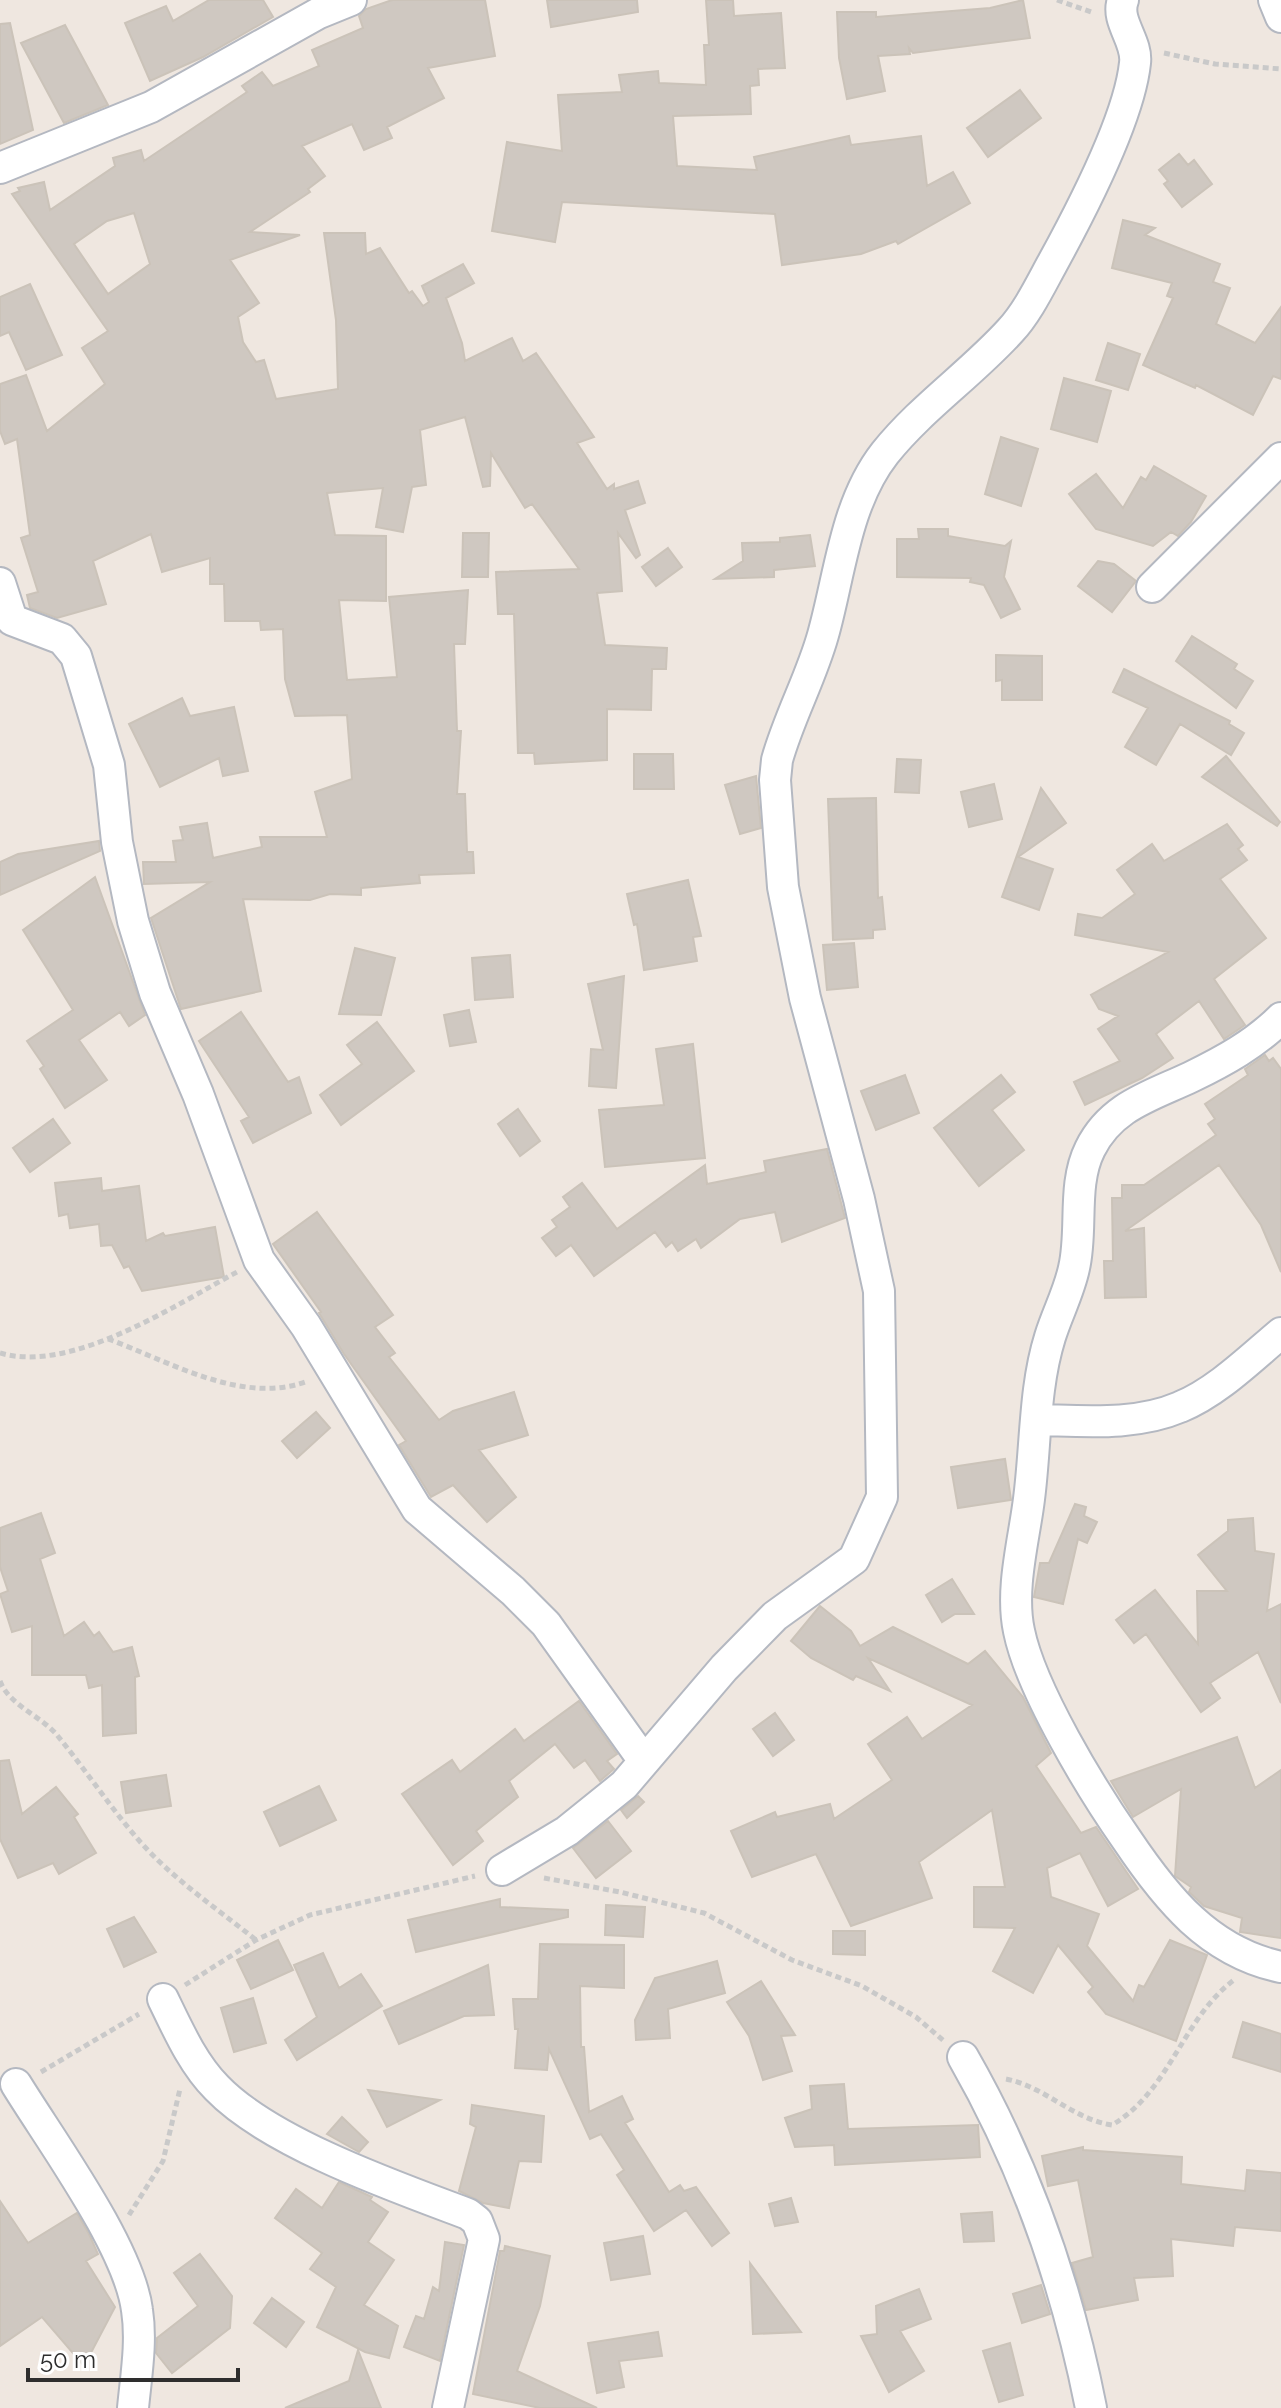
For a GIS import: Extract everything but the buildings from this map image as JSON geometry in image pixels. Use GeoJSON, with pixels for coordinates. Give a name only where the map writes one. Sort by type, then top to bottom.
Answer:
{"type":"FeatureCollection","features":[{"type":"Feature","properties":{"kind":"street"},"geometry":{"type":"LineString","coordinates":[[0,168],[151,107],[319,13],[351,0]]}},
{"type":"Feature","properties":{"kind":"street"},"geometry":{"type":"LineString","coordinates":[[1274,0],[1281,17]]}},
{"type":"Feature","properties":{"kind":"street"},"geometry":{"type":"LineString","coordinates":[[502,1870],[567,1831],[624,1785],[775,1616],[854,1559],[882,1497],[879,1291],[863,1213],[805,998],[783,887],[775,780],[777,760],[823,637],[855,511],[883,456],[918,415],[963,379],[1013,328],[1052,264],[1119,120],[1136,61],[1126,20]]}},
{"type":"Feature","properties":{"kind":"street"},"geometry":{"type":"LineString","coordinates":[[1152,587],[1281,458]]}},
{"type":"Feature","properties":{"kind":"street"},"geometry":{"type":"LineString","coordinates":[[0,583],[12,620],[50,632],[62,639],[76,656],[109,765],[117,842],[133,921],[155,993],[198,1094],[259,1260],[332,1368],[393,1475],[417,1509],[513,1591],[546,1624],[644,1761]]}},
{"type":"Feature","properties":{"kind":"street"},"geometry":{"type":"LineString","coordinates":[[1270,1965],[1207,1934],[1161,1890],[1083,1769],[1029,1667],[1018,1629],[1018,1575],[1040,1382],[1050,1337],[1075,1267],[1082,1177],[1091,1146],[1133,1101],[1224,1060],[1262,1037],[1281,1018]]}},
{"type":"Feature","properties":{"kind":"street"},"geometry":{"type":"LineString","coordinates":[[1038,1420],[1103,1420],[1165,1413],[1184,1406],[1223,1380],[1281,1333]]}},
{"type":"Feature","properties":{"kind":"street"},"geometry":{"type":"LineString","coordinates":[[163,1999],[185,2044],[215,2086],[241,2110],[373,2178],[468,2214],[477,2221],[484,2239],[480,2269],[448,2408]]}},
{"type":"Feature","properties":{"kind":"street"},"geometry":{"type":"LineString","coordinates":[[963,2057],[997,2118],[1024,2176],[1060,2289],[1091,2408]]}},
{"type":"Feature","properties":{"kind":"street"},"geometry":{"type":"LineString","coordinates":[[16,2084],[118,2255],[131,2284],[138,2311],[133,2408]]}},
{"type":"Feature","properties":{"kind":"path"},"geometry":{"type":"LineString","coordinates":[[1057,0],[1126,20],[1186,59],[1281,69]]}},
{"type":"Feature","properties":{"kind":"path"},"geometry":{"type":"LineString","coordinates":[[0,1353],[22,1357],[56,1354],[107,1339],[259,1260]]}},
{"type":"Feature","properties":{"kind":"path"},"geometry":{"type":"LineString","coordinates":[[107,1339],[195,1373],[257,1388],[288,1388],[332,1368]]}},
{"type":"Feature","properties":{"kind":"path"},"geometry":{"type":"LineString","coordinates":[[0,1681],[7,1694],[39,1716],[57,1735],[137,1838],[179,1879],[256,1940]]}},
{"type":"Feature","properties":{"kind":"path"},"geometry":{"type":"LineString","coordinates":[[16,2084],[163,1999],[256,1940],[310,1915],[502,1870],[620,1892],[704,1913],[792,1960],[862,1986],[916,2017],[963,2057]]}},
{"type":"Feature","properties":{"kind":"path"},"geometry":{"type":"LineString","coordinates":[[1003,2078],[1056,2098],[1073,2113],[1092,2122],[1112,2125],[1151,2094],[1201,2015],[1230,1982],[1270,1965]]}},
{"type":"Feature","properties":{"kind":"path"},"geometry":{"type":"LineString","coordinates":[[118,2255],[121,2231],[163,2161],[177,2108],[185,2044]]}}]}
